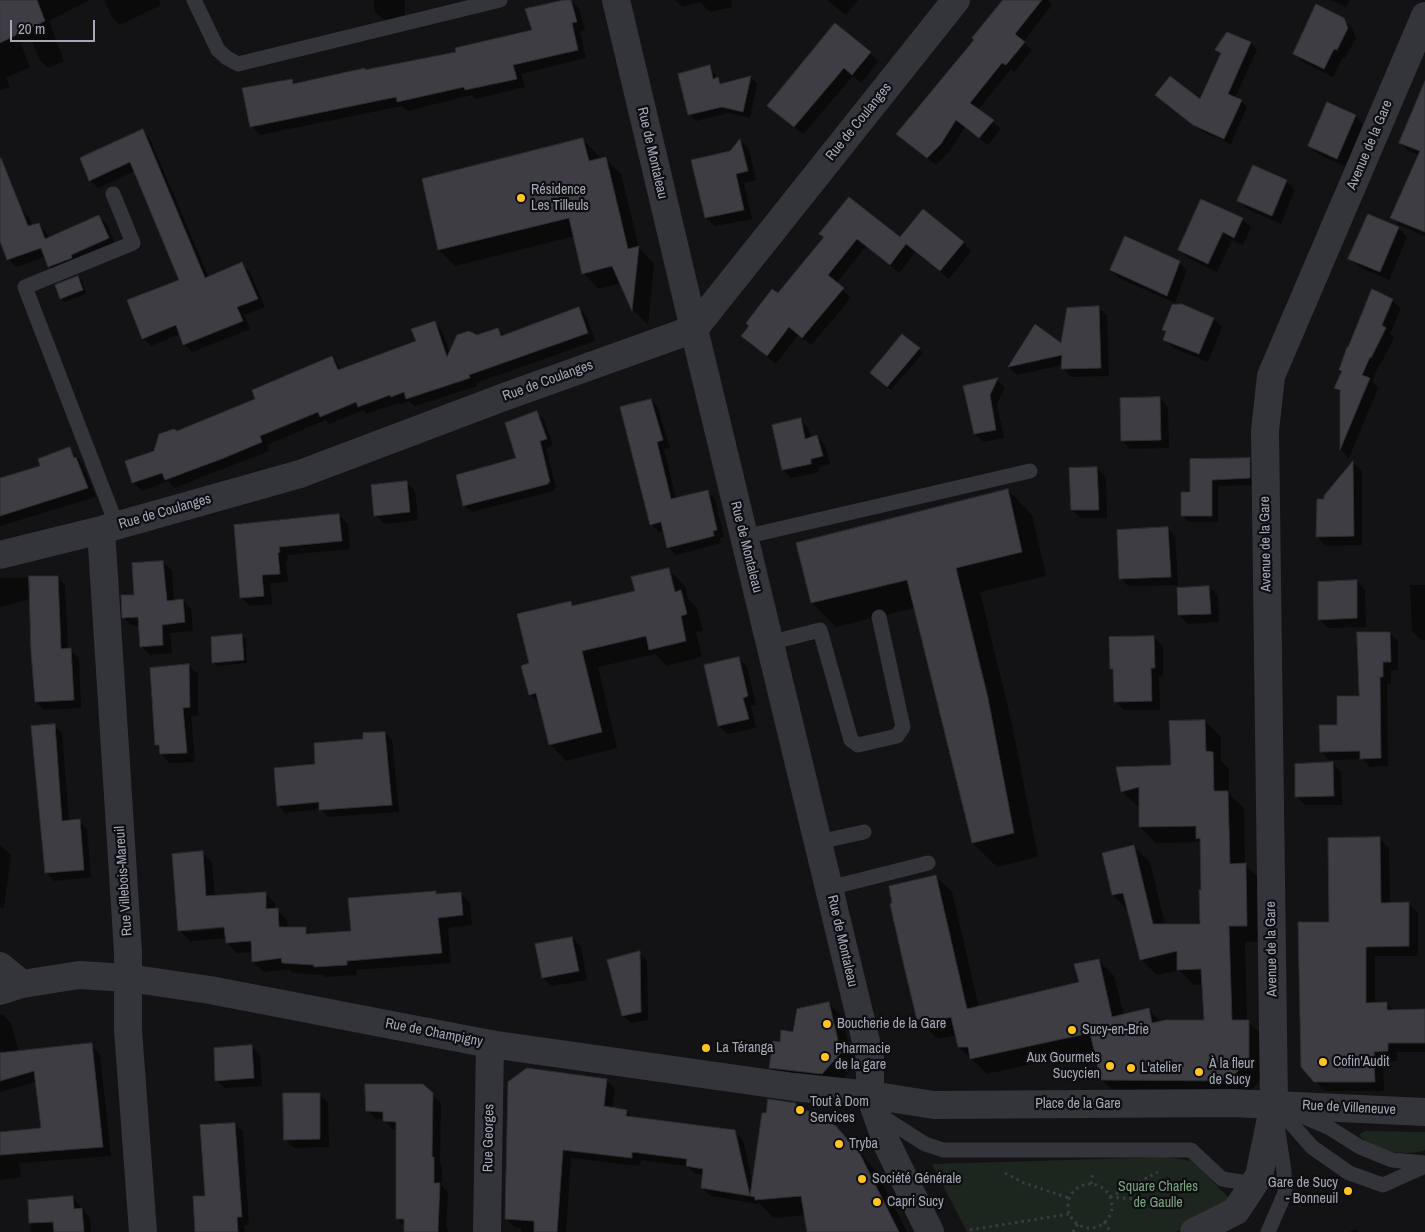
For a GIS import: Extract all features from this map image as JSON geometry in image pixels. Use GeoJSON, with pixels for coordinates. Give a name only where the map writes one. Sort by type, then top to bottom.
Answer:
{"type":"FeatureCollection","features":[{"type":"Feature","properties":{"kind":"street","name":"Rue de Montaleau"},"geometry":{"type":"LineString","coordinates":[[616,0],[870,1058],[873,1104]]}},
{"type":"Feature","properties":{"kind":"street","name":"Rue de Coulanges"},"geometry":{"type":"LineString","coordinates":[[0,555],[109,528],[300,474],[495,400],[694,330],[956,0]]}},
{"type":"Feature","properties":{"kind":"street","name":"Avenue de la Gare"},"geometry":{"type":"LineString","coordinates":[[1274,1104],[1265,438],[1271,376],[1425,16]]}},
{"type":"Feature","properties":{"kind":"street","name":"Rue Villebois-Mareuil"},"geometry":{"type":"LineString","coordinates":[[109,528],[128,952],[128,1030],[143,1232]]}},
{"type":"Feature","properties":{"kind":"street"},"geometry":{"type":"LineString","coordinates":[[0,966],[11,987]]}},
{"type":"Feature","properties":{"kind":"street","name":"Rue de Champigny"},"geometry":{"type":"LineString","coordinates":[[11,987],[79,975],[128,978],[210,990],[490,1044],[794,1087],[873,1104]]}},
{"type":"Feature","properties":{"kind":"street","name":"Rue Georges"},"geometry":{"type":"LineString","coordinates":[[487,1232],[490,1044]]}},
{"type":"Feature","properties":{"kind":"street","name":"Place de la Gare"},"geometry":{"type":"LineString","coordinates":[[873,1104],[1274,1104]]}},
{"type":"Feature","properties":{"kind":"street"},"geometry":{"type":"LineString","coordinates":[[873,1104],[887,1144],[930,1232]]}},
{"type":"Feature","properties":{"kind":"street","name":"Rue de Villeneuve"},"geometry":{"type":"LineString","coordinates":[[1274,1104],[1425,1112]]}},
{"type":"Feature","properties":{"kind":"street"},"geometry":{"type":"LineString","coordinates":[[1194,1232],[1236,1211],[1259,1176],[1274,1104]]}},
{"type":"Feature","properties":{"kind":"lane"},"geometry":{"type":"LineString","coordinates":[[194,0],[218,50],[238,64],[500,0]]}},
{"type":"Feature","properties":{"kind":"lane"},"geometry":{"type":"LineString","coordinates":[[109,528],[25,286],[133,243],[113,194]]}},
{"type":"Feature","properties":{"kind":"lane"},"geometry":{"type":"LineString","coordinates":[[744,537],[1030,471]]}},
{"type":"Feature","properties":{"kind":"lane"},"geometry":{"type":"LineString","coordinates":[[769,643],[820,630],[851,740],[858,744],[897,736],[903,727],[879,618]]}},
{"type":"Feature","properties":{"kind":"lane"},"geometry":{"type":"LineString","coordinates":[[818,842],[864,832]]}},
{"type":"Feature","properties":{"kind":"lane"},"geometry":{"type":"LineString","coordinates":[[829,888],[928,863]]}},
{"type":"Feature","properties":{"kind":"lane"},"geometry":{"type":"LineString","coordinates":[[873,1104],[925,1144],[943,1150],[1192,1150],[1222,1180],[1254,1184]]}},
{"type":"Feature","properties":{"kind":"lane"},"geometry":{"type":"LineString","coordinates":[[1274,1104],[1312,1146],[1349,1173],[1383,1185],[1425,1165]]}},
{"type":"Feature","properties":{"kind":"lane"},"geometry":{"type":"LineString","coordinates":[[1274,1104],[1328,1127],[1360,1147],[1392,1160],[1425,1165]]}},
{"type":"Feature","properties":{"kind":"lane"},"geometry":{"type":"LineString","coordinates":[[1268,1232],[1285,1193],[1284,1171],[1274,1104]]}},
{"type":"Feature","properties":{"kind":"path"},"geometry":{"type":"LineString","coordinates":[[1000,1171],[1024,1183],[1069,1198]]}},
{"type":"Feature","properties":{"kind":"path"},"geometry":{"type":"LineString","coordinates":[[1110,1197],[1160,1172]]}},
{"type":"Feature","properties":{"kind":"path"},"geometry":{"type":"LineString","coordinates":[[1091,1184],[1102,1188],[1110,1197],[1111,1210],[1104,1222],[1099,1226],[1092,1228],[1084,1227],[1078,1224],[1069,1214],[1069,1198],[1078,1187],[1091,1184]]}},
{"type":"Feature","properties":{"kind":"path"},"geometry":{"type":"LineString","coordinates":[[1110,1197],[1188,1204]]}},
{"type":"Feature","properties":{"kind":"path"},"geometry":{"type":"LineString","coordinates":[[970,1230],[1069,1214]]}},
{"type":"Feature","properties":{"kind":"path"},"geometry":{"type":"LineString","coordinates":[[1104,1222],[1111,1232]]}},
{"type":"Feature","properties":{"kind":"path"},"geometry":{"type":"LineString","coordinates":[[1072,1232],[1078,1224]]}},
{"type":"Feature","properties":{"kind":"green space"},"geometry":{"type":"Polygon","coordinates":[[[1365,1131],[1425,1132],[1425,1150],[1400,1153],[1380,1149],[1364,1141],[1359,1135],[1365,1131]]]}},
{"type":"Feature","properties":{"kind":"green space","name":"Square Charles de Gaulle"},"geometry":{"type":"Polygon","coordinates":[[[1168,1157],[1192,1161],[1233,1202],[1176,1232],[967,1232],[932,1164],[1168,1157]]]}},
{"type":"Feature","properties":{"kind":"building"},"geometry":{"type":"Polygon","coordinates":[[[0,0],[37,0],[45,21],[0,43],[0,0]]]}},
{"type":"Feature","properties":{"kind":"building"},"geometry":{"type":"Polygon","coordinates":[[[571,0],[577,22],[572,23],[578,50],[513,65],[517,79],[465,90],[464,87],[397,102],[396,97],[250,127],[242,88],[292,79],[293,84],[365,68],[365,70],[456,52],[455,48],[532,30],[525,9],[571,0]]]}},
{"type":"Feature","properties":{"kind":"building"},"geometry":{"type":"Polygon","coordinates":[[[1003,0],[1042,0],[1015,34],[1025,42],[1006,65],[1002,63],[970,103],[994,120],[979,138],[956,120],[941,144],[927,158],[896,134],[974,40],[972,38],[1003,0]]]}},
{"type":"Feature","properties":{"kind":"building"},"geometry":{"type":"Polygon","coordinates":[[[1316,4],[1344,18],[1348,28],[1337,50],[1334,49],[1324,69],[1293,54],[1316,4]]]}},
{"type":"Feature","properties":{"kind":"building"},"geometry":{"type":"Polygon","coordinates":[[[835,23],[871,52],[852,75],[844,68],[794,127],[767,106],[835,23]]]}},
{"type":"Feature","properties":{"kind":"building"},"geometry":{"type":"Polygon","coordinates":[[[1227,32],[1251,42],[1228,94],[1242,100],[1224,139],[1193,125],[1155,95],[1170,76],[1200,99],[1221,53],[1215,50],[1227,32]]]}},
{"type":"Feature","properties":{"kind":"building"},"geometry":{"type":"Polygon","coordinates":[[[710,65],[713,79],[718,77],[720,84],[751,76],[743,112],[722,107],[688,115],[678,74],[710,65]]]}},
{"type":"Feature","properties":{"kind":"building"},"geometry":{"type":"Polygon","coordinates":[[[1425,81],[1425,232],[1390,218],[1420,151],[1399,143],[1425,81]]]}},
{"type":"Feature","properties":{"kind":"building"},"geometry":{"type":"Polygon","coordinates":[[[1327,102],[1356,115],[1337,159],[1308,146],[1327,102]]]}},
{"type":"Feature","properties":{"kind":"building"},"geometry":{"type":"Polygon","coordinates":[[[143,129],[205,278],[242,262],[258,299],[237,307],[243,321],[183,345],[176,325],[142,339],[127,300],[179,280],[130,162],[89,181],[80,158],[143,129]]]}},
{"type":"Feature","properties":{"kind":"building","name":"Résidence Les Tilleuls"},"geometry":{"type":"Polygon","coordinates":[[[583,138],[589,161],[606,157],[628,249],[639,246],[632,311],[612,266],[582,274],[569,218],[438,250],[422,179],[583,138]]]}},
{"type":"Feature","properties":{"kind":"building"},"geometry":{"type":"Polygon","coordinates":[[[740,139],[748,171],[736,174],[744,210],[705,218],[691,160],[730,151],[740,139]]]}},
{"type":"Feature","properties":{"kind":"building"},"geometry":{"type":"Polygon","coordinates":[[[1,158],[28,226],[39,223],[45,239],[99,215],[109,238],[71,255],[72,258],[48,267],[41,248],[7,260],[0,241],[1,158]]]}},
{"type":"Feature","properties":{"kind":"building"},"geometry":{"type":"Polygon","coordinates":[[[1253,165],[1287,180],[1272,216],[1237,201],[1253,165]]]}},
{"type":"Feature","properties":{"kind":"building"},"geometry":{"type":"Polygon","coordinates":[[[849,197],[900,237],[923,209],[964,242],[940,271],[906,244],[890,265],[857,239],[828,275],[844,288],[802,338],[789,327],[767,356],[741,336],[749,326],[746,323],[772,289],[778,293],[824,237],[819,234],[849,197]]]}},
{"type":"Feature","properties":{"kind":"building"},"geometry":{"type":"Polygon","coordinates":[[[1201,199],[1243,218],[1234,238],[1223,232],[1208,264],[1178,250],[1201,199]]]}},
{"type":"Feature","properties":{"kind":"building"},"geometry":{"type":"Polygon","coordinates":[[[1368,214],[1399,227],[1380,272],[1348,259],[1368,214]]]}},
{"type":"Feature","properties":{"kind":"building"},"geometry":{"type":"Polygon","coordinates":[[[1125,236],[1180,261],[1167,296],[1110,270],[1125,236]]]}},
{"type":"Feature","properties":{"kind":"building"},"geometry":{"type":"Polygon","coordinates":[[[78,276],[83,290],[60,299],[55,285],[78,276]]]}},
{"type":"Feature","properties":{"kind":"building"},"geometry":{"type":"Polygon","coordinates":[[[1372,289],[1393,299],[1382,325],[1386,328],[1362,375],[1370,378],[1340,450],[1340,390],[1334,388],[1342,371],[1339,370],[1347,347],[1372,289]]]}},
{"type":"Feature","properties":{"kind":"building"},"geometry":{"type":"Polygon","coordinates":[[[1182,304],[1214,318],[1199,354],[1163,340],[1166,331],[1162,330],[1172,305],[1182,304]]]}},
{"type":"Feature","properties":{"kind":"building"},"geometry":{"type":"Polygon","coordinates":[[[1099,306],[1101,368],[1061,369],[1062,355],[1008,367],[1035,324],[1061,343],[1067,308],[1099,306]]]}},
{"type":"Feature","properties":{"kind":"building"},"geometry":{"type":"Polygon","coordinates":[[[579,307],[588,333],[469,375],[470,378],[406,399],[404,392],[358,407],[356,402],[320,417],[318,412],[260,436],[262,442],[224,458],[165,480],[162,473],[132,483],[125,461],[154,451],[159,434],[174,429],[177,431],[255,399],[252,390],[332,356],[338,370],[416,341],[411,329],[435,321],[447,357],[457,335],[469,331],[477,335],[498,328],[501,336],[579,307]]]}},
{"type":"Feature","properties":{"kind":"building"},"geometry":{"type":"Polygon","coordinates":[[[902,334],[920,348],[887,387],[870,373],[902,334]]]}},
{"type":"Feature","properties":{"kind":"building"},"geometry":{"type":"Polygon","coordinates":[[[998,378],[990,395],[996,430],[974,434],[963,386],[998,378]]]}},
{"type":"Feature","properties":{"kind":"building"},"geometry":{"type":"Polygon","coordinates":[[[1160,397],[1161,440],[1121,441],[1120,398],[1160,397]]]}},
{"type":"Feature","properties":{"kind":"building"},"geometry":{"type":"Polygon","coordinates":[[[651,399],[663,440],[657,442],[671,499],[708,490],[717,530],[713,531],[714,536],[667,548],[661,522],[650,525],[620,407],[651,399]]]}},
{"type":"Feature","properties":{"kind":"building"},"geometry":{"type":"Polygon","coordinates":[[[537,411],[547,439],[540,441],[550,482],[463,506],[456,475],[516,458],[505,423],[537,411]]]}},
{"type":"Feature","properties":{"kind":"building"},"geometry":{"type":"Polygon","coordinates":[[[801,418],[805,439],[817,435],[823,456],[811,459],[811,464],[782,470],[772,425],[801,418]]]}},
{"type":"Feature","properties":{"kind":"building"},"geometry":{"type":"Polygon","coordinates":[[[70,447],[88,488],[0,516],[0,478],[40,466],[38,459],[70,447]]]}},
{"type":"Feature","properties":{"kind":"building"},"geometry":{"type":"Polygon","coordinates":[[[1250,458],[1250,478],[1212,480],[1212,516],[1181,516],[1181,492],[1190,492],[1190,459],[1250,458]]]}},
{"type":"Feature","properties":{"kind":"building"},"geometry":{"type":"Polygon","coordinates":[[[1353,461],[1354,536],[1316,537],[1317,499],[1324,499],[1324,496],[1353,461]]]}},
{"type":"Feature","properties":{"kind":"building"},"geometry":{"type":"Polygon","coordinates":[[[1097,467],[1099,510],[1071,510],[1069,468],[1097,467]]]}},
{"type":"Feature","properties":{"kind":"building"},"geometry":{"type":"Polygon","coordinates":[[[407,481],[410,512],[374,516],[371,485],[407,481]]]}},
{"type":"Feature","properties":{"kind":"building"},"geometry":{"type":"Polygon","coordinates":[[[1008,489],[1022,552],[956,568],[988,698],[1014,833],[972,843],[907,580],[811,603],[796,543],[1008,489]]]}},
{"type":"Feature","properties":{"kind":"building"},"geometry":{"type":"Polygon","coordinates":[[[339,514],[342,541],[279,547],[280,574],[262,575],[264,596],[240,598],[234,525],[339,514]]]}},
{"type":"Feature","properties":{"kind":"building"},"geometry":{"type":"Polygon","coordinates":[[[1168,527],[1171,577],[1119,579],[1117,530],[1168,527]]]}},
{"type":"Feature","properties":{"kind":"building"},"geometry":{"type":"Polygon","coordinates":[[[163,561],[167,601],[183,599],[185,622],[162,625],[163,645],[140,647],[138,617],[122,618],[121,595],[134,595],[132,563],[163,561]]]}},
{"type":"Feature","properties":{"kind":"building"},"geometry":{"type":"Polygon","coordinates":[[[669,568],[675,592],[681,590],[687,614],[681,616],[686,641],[649,650],[646,636],[582,651],[602,732],[549,745],[536,693],[529,695],[521,666],[529,663],[517,614],[571,601],[572,606],[635,591],[631,577],[669,568]]]}},
{"type":"Feature","properties":{"kind":"building"},"geometry":{"type":"Polygon","coordinates":[[[29,576],[58,576],[61,649],[71,648],[74,700],[35,702],[31,651],[29,576]]]}},
{"type":"Feature","properties":{"kind":"building"},"geometry":{"type":"Polygon","coordinates":[[[1357,580],[1357,618],[1318,620],[1318,582],[1357,580]]]}},
{"type":"Feature","properties":{"kind":"building"},"geometry":{"type":"Polygon","coordinates":[[[1209,586],[1211,614],[1178,615],[1177,588],[1209,586]]]}},
{"type":"Feature","properties":{"kind":"building"},"geometry":{"type":"Polygon","coordinates":[[[1357,632],[1390,632],[1391,662],[1383,662],[1383,677],[1380,677],[1381,758],[1360,759],[1360,751],[1320,752],[1319,725],[1337,725],[1337,696],[1359,696],[1357,632]]]}},
{"type":"Feature","properties":{"kind":"building"},"geometry":{"type":"Polygon","coordinates":[[[242,634],[244,660],[212,663],[211,637],[242,634]]]}},
{"type":"Feature","properties":{"kind":"building"},"geometry":{"type":"Polygon","coordinates":[[[1154,636],[1155,668],[1151,668],[1152,701],[1114,702],[1113,669],[1110,669],[1109,637],[1154,636]]]}},
{"type":"Feature","properties":{"kind":"building"},"geometry":{"type":"Polygon","coordinates":[[[739,657],[748,696],[743,698],[749,719],[718,726],[704,665],[739,657]]]}},
{"type":"Feature","properties":{"kind":"building"},"geometry":{"type":"Polygon","coordinates":[[[189,664],[190,707],[183,708],[187,753],[160,754],[159,745],[155,745],[150,668],[189,664]]]}},
{"type":"Feature","properties":{"kind":"building"},"geometry":{"type":"Polygon","coordinates":[[[1205,720],[1206,751],[1213,752],[1214,791],[1228,791],[1230,864],[1246,863],[1247,926],[1229,926],[1232,1020],[1249,1020],[1249,1060],[1228,1081],[1101,1080],[1090,1033],[970,1059],[968,1047],[958,1047],[951,1017],[921,1024],[920,1019],[917,1020],[904,966],[890,904],[892,903],[889,886],[936,875],[967,1009],[1079,982],[1074,964],[1099,959],[1112,1017],[1149,1008],[1152,1023],[1166,1020],[1204,1020],[1201,969],[1177,970],[1177,951],[1140,960],[1123,893],[1112,895],[1102,853],[1134,845],[1153,924],[1200,924],[1200,838],[1196,839],[1196,826],[1139,827],[1139,787],[1121,792],[1116,767],[1171,765],[1169,721],[1205,720]]]}},
{"type":"Feature","properties":{"kind":"building"},"geometry":{"type":"Polygon","coordinates":[[[55,724],[62,821],[80,819],[84,870],[45,873],[31,726],[55,724]]]}},
{"type":"Feature","properties":{"kind":"building"},"geometry":{"type":"Polygon","coordinates":[[[385,732],[392,805],[319,810],[319,802],[277,806],[274,768],[315,764],[314,743],[363,739],[363,733],[385,732]]]}},
{"type":"Feature","properties":{"kind":"building"},"geometry":{"type":"Polygon","coordinates":[[[1333,762],[1334,796],[1295,797],[1295,764],[1333,762]]]}},
{"type":"Feature","properties":{"kind":"building"},"geometry":{"type":"Polygon","coordinates":[[[1380,837],[1381,903],[1409,902],[1409,946],[1366,947],[1366,1003],[1387,1002],[1387,1010],[1425,1009],[1425,1043],[1388,1043],[1388,1051],[1374,1052],[1375,1082],[1314,1082],[1301,1067],[1298,922],[1329,922],[1328,838],[1380,837]]]}},
{"type":"Feature","properties":{"kind":"building"},"geometry":{"type":"Polygon","coordinates":[[[203,851],[206,896],[266,892],[266,909],[278,908],[279,927],[306,927],[306,934],[351,931],[348,898],[436,891],[436,894],[461,892],[463,915],[438,918],[442,953],[347,961],[347,965],[314,967],[314,965],[282,963],[281,958],[252,962],[251,941],[226,943],[224,927],[178,931],[172,854],[203,851]]]}},
{"type":"Feature","properties":{"kind":"building"},"geometry":{"type":"Polygon","coordinates":[[[572,937],[579,971],[542,978],[535,944],[572,937]]]}},
{"type":"Feature","properties":{"kind":"building"},"geometry":{"type":"Polygon","coordinates":[[[640,951],[641,1012],[622,1016],[607,960],[640,951]]]}},
{"type":"Feature","properties":{"kind":"building"},"geometry":{"type":"Polygon","coordinates":[[[829,1002],[841,1053],[822,1074],[769,1068],[773,1041],[780,1042],[781,1030],[793,1032],[797,1009],[829,1002]]]}},
{"type":"Feature","properties":{"kind":"building"},"geometry":{"type":"Polygon","coordinates":[[[92,1043],[103,1147],[0,1155],[0,1132],[41,1128],[34,1071],[0,1081],[0,1053],[92,1043]]]}},
{"type":"Feature","properties":{"kind":"building"},"geometry":{"type":"Polygon","coordinates":[[[252,1045],[254,1078],[215,1081],[214,1048],[252,1045]]]}},
{"type":"Feature","properties":{"kind":"building"},"geometry":{"type":"Polygon","coordinates":[[[527,1068],[607,1079],[604,1106],[627,1110],[626,1116],[735,1130],[750,1196],[701,1188],[703,1169],[686,1166],[687,1159],[632,1152],[632,1158],[563,1150],[557,1232],[534,1232],[534,1221],[505,1219],[508,1082],[527,1068]]]}},
{"type":"Feature","properties":{"kind":"building"},"geometry":{"type":"Polygon","coordinates":[[[365,1084],[423,1084],[433,1093],[432,1157],[434,1157],[434,1183],[440,1183],[438,1232],[404,1232],[404,1219],[396,1219],[396,1122],[383,1121],[383,1112],[366,1111],[365,1084]]]}},
{"type":"Feature","properties":{"kind":"building"},"geometry":{"type":"Polygon","coordinates":[[[283,1093],[320,1093],[320,1139],[284,1140],[283,1093]]]}},
{"type":"Feature","properties":{"kind":"building"},"geometry":{"type":"Polygon","coordinates":[[[768,1099],[796,1103],[836,1126],[860,1154],[899,1232],[807,1232],[801,1196],[755,1200],[755,1197],[750,1196],[762,1113],[766,1113],[768,1099]]]}},
{"type":"Feature","properties":{"kind":"building"},"geometry":{"type":"Polygon","coordinates":[[[235,1123],[242,1217],[237,1217],[238,1232],[195,1232],[193,1196],[205,1196],[200,1125],[235,1123]]]}},
{"type":"Feature","properties":{"kind":"building"},"geometry":{"type":"Polygon","coordinates":[[[73,1196],[74,1209],[82,1208],[84,1232],[54,1232],[53,1222],[29,1223],[28,1200],[73,1196]]]}},
{"type":"Feature","properties":{"kind":"place","name":"Résidence Les Tilleuls"},"geometry":{"type":"Point","coordinates":[521,198]}},
{"type":"Feature","properties":{"kind":"place","name":"Boucherie de la Gare"},"geometry":{"type":"Point","coordinates":[827,1024]}},
{"type":"Feature","properties":{"kind":"place","name":"Sucy-en-Brie"},"geometry":{"type":"Point","coordinates":[1072,1030]}},
{"type":"Feature","properties":{"kind":"place","name":"La Téranga"},"geometry":{"type":"Point","coordinates":[706,1048]}},
{"type":"Feature","properties":{"kind":"place","name":"Pharmacie de la gare"},"geometry":{"type":"Point","coordinates":[825,1057]}},
{"type":"Feature","properties":{"kind":"place","name":"Cofin'Audit"},"geometry":{"type":"Point","coordinates":[1323,1062]}},
{"type":"Feature","properties":{"kind":"place","name":"Aux Gourmets Sucycien"},"geometry":{"type":"Point","coordinates":[1110,1066]}},
{"type":"Feature","properties":{"kind":"place","name":"L'atelier"},"geometry":{"type":"Point","coordinates":[1131,1068]}},
{"type":"Feature","properties":{"kind":"place","name":"À la fleur de Sucy"},"geometry":{"type":"Point","coordinates":[1199,1072]}},
{"type":"Feature","properties":{"kind":"place","name":"Tout à Dom Services"},"geometry":{"type":"Point","coordinates":[800,1110]}},
{"type":"Feature","properties":{"kind":"place","name":"Tryba"},"geometry":{"type":"Point","coordinates":[839,1144]}},
{"type":"Feature","properties":{"kind":"place","name":"Société Générale"},"geometry":{"type":"Point","coordinates":[862,1179]}},
{"type":"Feature","properties":{"kind":"place","name":"Gare de Sucy - Bonneuil"},"geometry":{"type":"Point","coordinates":[1348,1191]}},
{"type":"Feature","properties":{"kind":"place","name":"Capri Sucy"},"geometry":{"type":"Point","coordinates":[877,1202]}}]}
